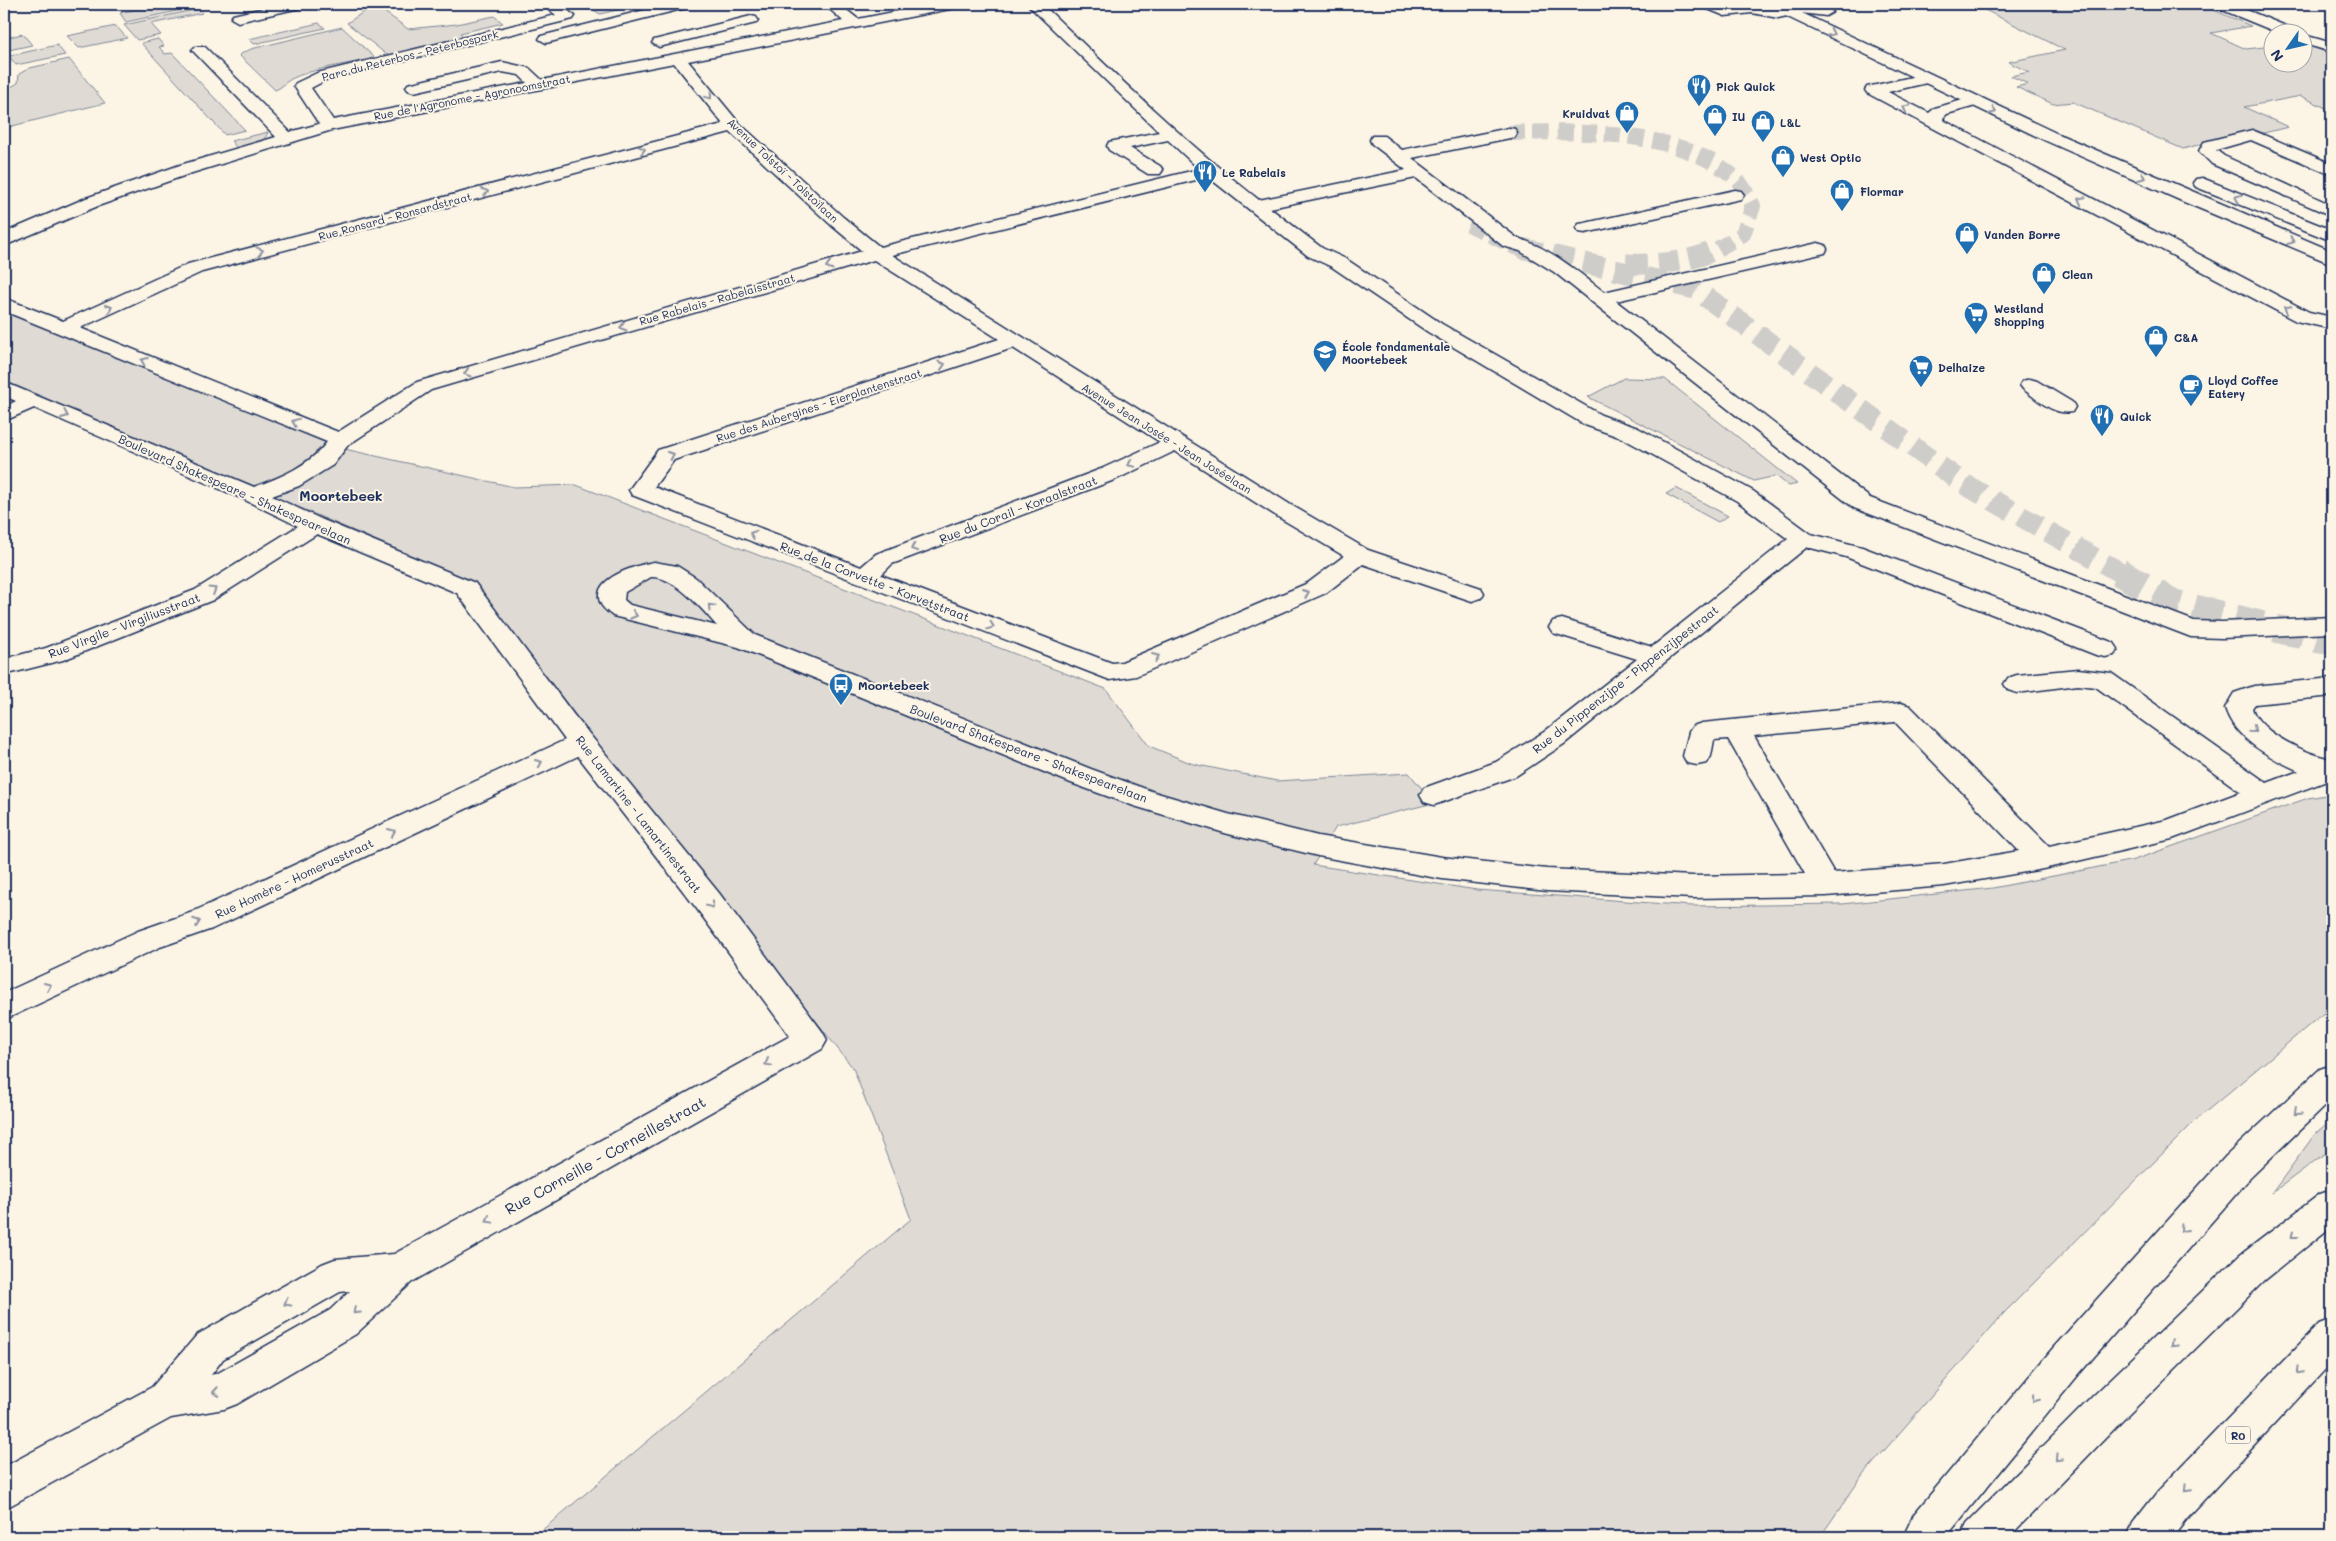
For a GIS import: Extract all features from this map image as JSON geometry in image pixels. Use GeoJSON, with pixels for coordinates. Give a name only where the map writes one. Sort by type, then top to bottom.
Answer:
{"type":"FeatureCollection","features":[{"type":"Feature","properties":{"kind":"main road"},"geometry":{"type":"LineString","coordinates":[[238,18],[299,4]]}},
{"type":"Feature","properties":{"kind":"main road"},"geometry":{"type":"LineString","coordinates":[[532,9],[549,4],[585,29]]}},
{"type":"Feature","properties":{"kind":"main road"},"geometry":{"type":"LineString","coordinates":[[531,43],[685,4]]}},
{"type":"Feature","properties":{"kind":"main road"},"geometry":{"type":"LineString","coordinates":[[831,4],[854,23]]}},
{"type":"Feature","properties":{"kind":"main road","name":"Rue de l'Agronome - Agronoomstraat"},"geometry":{"type":"LineString","coordinates":[[4,240],[92,202],[186,168],[329,126],[389,106],[538,84],[955,4]]}},
{"type":"Feature","properties":{"kind":"main road"},"geometry":{"type":"LineString","coordinates":[[1034,4],[1170,135],[1211,171],[1314,252],[1339,263],[1443,333],[1593,420],[1630,433],[1745,496],[1803,539],[1854,552],[2105,649]]}},
{"type":"Feature","properties":{"kind":"main road"},"geometry":{"type":"LineString","coordinates":[[1708,4],[1725,12],[1752,9],[1801,9],[1832,14],[1810,4]]}},
{"type":"Feature","properties":{"kind":"main road"},"geometry":{"type":"LineString","coordinates":[[2220,4],[2264,22]]}},
{"type":"Feature","properties":{"kind":"main road"},"geometry":{"type":"LineString","coordinates":[[731,8],[781,37]]}},
{"type":"Feature","properties":{"kind":"main road"},"geometry":{"type":"LineString","coordinates":[[1779,10],[1973,102],[2145,179],[2332,258]]}},
{"type":"Feature","properties":{"kind":"main road","name":"Parc du Peterbos - Peterbospark"},"geometry":{"type":"LineString","coordinates":[[329,126],[302,86],[323,76],[568,16]]}},
{"type":"Feature","properties":{"kind":"main road"},"geometry":{"type":"LineString","coordinates":[[659,43],[751,20]]}},
{"type":"Feature","properties":{"kind":"main road"},"geometry":{"type":"LineString","coordinates":[[2314,42],[2332,48]]}},
{"type":"Feature","properties":{"kind":"main road"},"geometry":{"type":"LineString","coordinates":[[200,50],[286,138]]}},
{"type":"Feature","properties":{"kind":"main road","name":"Avenue Tolstoï - Tolstoïlaan"},"geometry":{"type":"LineString","coordinates":[[678,58],[733,126],[837,221],[876,252]]}},
{"type":"Feature","properties":{"kind":"main road"},"geometry":{"type":"LineString","coordinates":[[414,87],[502,68],[524,71],[538,84]]}},
{"type":"Feature","properties":{"kind":"main road"},"geometry":{"type":"LineString","coordinates":[[1925,79],[1873,90],[2302,317],[2332,323]]}},
{"type":"Feature","properties":{"kind":"main road"},"geometry":{"type":"LineString","coordinates":[[1938,124],[1934,117],[1941,111],[1973,102]]}},
{"type":"Feature","properties":{"kind":"main road","name":"Rue Ronsard - Ronsardstraat"},"geometry":{"type":"LineString","coordinates":[[64,328],[194,268],[733,126]]}},
{"type":"Feature","properties":{"kind":"main road"},"geometry":{"type":"LineString","coordinates":[[1261,210],[1320,199],[1340,190],[1410,168],[1509,133]]}},
{"type":"Feature","properties":{"kind":"main road"},"geometry":{"type":"LineString","coordinates":[[1154,170],[1115,146],[1170,135]]}},
{"type":"Feature","properties":{"kind":"main road"},"geometry":{"type":"LineString","coordinates":[[2332,170],[2252,135],[2210,146],[2207,151],[2218,160],[2332,211]]}},
{"type":"Feature","properties":{"kind":"main road"},"geometry":{"type":"LineString","coordinates":[[1378,140],[1469,224]]}},
{"type":"Feature","properties":{"kind":"main road"},"geometry":{"type":"LineString","coordinates":[[1410,168],[1510,242],[1527,247],[1561,268],[1862,503],[2191,629],[2222,630],[2332,625]]}},
{"type":"Feature","properties":{"kind":"main road","name":"Rue Rabelais - Rabelaisstraat"},"geometry":{"type":"LineString","coordinates":[[254,495],[292,481],[325,460],[340,440],[424,386],[876,252],[1211,171]]}},
{"type":"Feature","properties":{"kind":"main road"},"geometry":{"type":"LineString","coordinates":[[2185,176],[2332,236]]}},
{"type":"Feature","properties":{"kind":"main road"},"geometry":{"type":"LineString","coordinates":[[1585,228],[1735,195]]}},
{"type":"Feature","properties":{"kind":"main road"},"geometry":{"type":"LineString","coordinates":[[1601,299],[1818,249]]}},
{"type":"Feature","properties":{"kind":"main road","name":"Avenue Jean Josée - Jean Joséelaan"},"geometry":{"type":"LineString","coordinates":[[876,252],[1283,510],[1360,554],[1472,593]]}},
{"type":"Feature","properties":{"kind":"main road"},"geometry":{"type":"LineString","coordinates":[[4,304],[340,440]]}},
{"type":"Feature","properties":{"kind":"main road","name":"Rue des Aubergines - Eierplantenstraat"},"geometry":{"type":"LineString","coordinates":[[640,490],[666,455],[1014,341]]}},
{"type":"Feature","properties":{"kind":"main road"},"geometry":{"type":"LineString","coordinates":[[2030,385],[2064,407]]}},
{"type":"Feature","properties":{"kind":"main road","name":"Boulevard Shakespeare - Shakespearelaan"},"geometry":{"type":"LineString","coordinates":[[4,388],[254,495],[315,525],[466,588]]}},
{"type":"Feature","properties":{"kind":"main road"},"geometry":{"type":"LineString","coordinates":[[4,415],[32,401]]}},
{"type":"Feature","properties":{"kind":"main road","name":"Rue du Corail - Koraalstraat"},"geometry":{"type":"LineString","coordinates":[[864,576],[884,559],[1109,474],[1175,443]]}},
{"type":"Feature","properties":{"kind":"main road","name":"Rue de la Corvette - Korvetstraat"},"geometry":{"type":"LineString","coordinates":[[640,490],[1110,672],[1127,670],[1317,588],[1360,554]]}},
{"type":"Feature","properties":{"kind":"main road","name":"Rue Virgile - Virgiliusstraat"},"geometry":{"type":"LineString","coordinates":[[4,667],[54,654],[204,596],[315,525]]}},
{"type":"Feature","properties":{"kind":"main road","name":"Rue du Pippenzijpe - Pippenzijpestraat"},"geometry":{"type":"LineString","coordinates":[[1434,795],[1506,769],[1554,738],[1803,539]]}},
{"type":"Feature","properties":{"kind":"main road","name":"Boulevard Shakespeare - Shakespearelaan"},"geometry":{"type":"LineString","coordinates":[[746,641],[686,582],[666,570],[643,572],[627,578],[612,591],[612,602],[622,611],[746,641],[1144,799],[1228,824],[1318,846],[1442,868],[1547,880],[1693,887],[1826,885],[1944,875],[2044,858],[2172,828],[2332,768]]}},
{"type":"Feature","properties":{"kind":"main road","name":"Rue Lamartine - Lamartinestraat"},"geometry":{"type":"LineString","coordinates":[[466,588],[583,743],[708,901],[811,1040]]}},
{"type":"Feature","properties":{"kind":"main road"},"geometry":{"type":"LineString","coordinates":[[1562,627],[1655,656]]}},
{"type":"Feature","properties":{"kind":"main road"},"geometry":{"type":"LineString","coordinates":[[2017,684],[2078,677],[2102,678],[2264,795]]}},
{"type":"Feature","properties":{"kind":"main road"},"geometry":{"type":"LineString","coordinates":[[2332,687],[2254,695],[2243,699],[2240,705],[2241,716],[2247,725],[2263,739],[2311,765],[2332,768]]}},
{"type":"Feature","properties":{"kind":"main road"},"geometry":{"type":"LineString","coordinates":[[1697,756],[1702,732],[1902,712],[2044,858]]}},
{"type":"Feature","properties":{"kind":"main road"},"geometry":{"type":"LineString","coordinates":[[1736,729],[1826,885]]}},
{"type":"Feature","properties":{"kind":"main road","name":"Rue Homère - Homerusstraat"},"geometry":{"type":"LineString","coordinates":[[4,1007],[149,938],[201,921],[583,743]]}},
{"type":"Feature","properties":{"kind":"main road","name":"Rue Corneille - Corneillestraat"},"geometry":{"type":"LineString","coordinates":[[4,1490],[166,1400],[210,1347],[335,1276],[399,1270],[811,1040]]}},
{"type":"Feature","properties":{"kind":"main road"},"geometry":{"type":"LineString","coordinates":[[1923,1537],[1928,1528],[2066,1361],[2238,1167],[2332,1079]]}},
{"type":"Feature","properties":{"kind":"main road"},"geometry":{"type":"LineString","coordinates":[[1981,1537],[2107,1409],[2252,1268],[2332,1205]]}},
{"type":"Feature","properties":{"kind":"main road","name":"R0"},"geometry":{"type":"LineString","coordinates":[[2147,1537],[2172,1504],[2332,1336]]}},
{"type":"Feature","properties":{"kind":"shaded area"},"geometry":{"type":"Polygon","coordinates":[[[159,4],[197,4],[200,6],[126,22],[120,13],[159,4]]]}},
{"type":"Feature","properties":{"kind":"shaded area"},"geometry":{"type":"Polygon","coordinates":[[[584,4],[643,4],[600,14],[584,4]]]}},
{"type":"Feature","properties":{"kind":"shaded area"},"geometry":{"type":"Polygon","coordinates":[[[1973,4],[2199,4],[2251,26],[2211,33],[2246,49],[2264,47],[2264,72],[2314,72],[2314,47],[2332,55],[2332,111],[2301,96],[2244,107],[2288,127],[2264,133],[2254,130],[2183,149],[2073,102],[2053,104],[2016,87],[2028,84],[2011,76],[2029,72],[2008,62],[2065,50],[1973,4]]]}},
{"type":"Feature","properties":{"kind":"shaded area"},"geometry":{"type":"Polygon","coordinates":[[[379,8],[408,29],[457,24],[494,16],[503,23],[460,33],[464,37],[387,55],[347,23],[365,11],[379,8]]]}},
{"type":"Feature","properties":{"kind":"shaded area"},"geometry":{"type":"Polygon","coordinates":[[[198,9],[202,13],[151,24],[161,35],[137,40],[124,25],[198,9]]]}},
{"type":"Feature","properties":{"kind":"shaded area"},"geometry":{"type":"Polygon","coordinates":[[[319,23],[325,28],[254,44],[249,39],[319,23]]]}},
{"type":"Feature","properties":{"kind":"shaded area"},"geometry":{"type":"Polygon","coordinates":[[[116,26],[127,38],[79,48],[67,36],[116,26]]]}},
{"type":"Feature","properties":{"kind":"shaded area"},"geometry":{"type":"Polygon","coordinates":[[[342,27],[375,58],[300,75],[275,90],[239,55],[251,49],[342,27]]]}},
{"type":"Feature","properties":{"kind":"shaded area"},"geometry":{"type":"Polygon","coordinates":[[[23,34],[32,45],[4,51],[4,38],[23,34]]]}},
{"type":"Feature","properties":{"kind":"shaded area"},"geometry":{"type":"Polygon","coordinates":[[[158,39],[164,46],[159,47],[165,54],[172,53],[245,130],[225,135],[141,43],[158,39]]]}},
{"type":"Feature","properties":{"kind":"shaded area"},"geometry":{"type":"Polygon","coordinates":[[[57,45],[65,55],[16,65],[9,56],[57,45]]]}},
{"type":"Feature","properties":{"kind":"shaded area"},"geometry":{"type":"Polygon","coordinates":[[[69,59],[105,103],[4,128],[4,91],[18,83],[19,74],[30,68],[69,59]]]}},
{"type":"Feature","properties":{"kind":"shaded area"},"geometry":{"type":"Polygon","coordinates":[[[268,132],[260,142],[251,145],[237,148],[231,141],[268,132]]]}},
{"type":"Feature","properties":{"kind":"shaded area"},"geometry":{"type":"Polygon","coordinates":[[[4,311],[349,450],[514,487],[576,485],[1106,689],[1149,746],[1193,764],[1277,781],[1409,773],[1434,803],[1336,827],[1313,865],[1477,890],[1692,906],[1842,904],[1993,888],[2134,860],[2308,798],[2332,794],[2332,1006],[2196,1120],[2004,1313],[1863,1475],[1820,1537],[534,1537],[911,1219],[853,1068],[608,758],[475,583],[4,381],[4,311]]]}},
{"type":"Feature","properties":{"kind":"shaded area"},"geometry":{"type":"Polygon","coordinates":[[[1624,378],[1665,379],[1797,484],[1789,486],[1776,476],[1754,481],[1588,397],[1624,378]]]}},
{"type":"Feature","properties":{"kind":"shaded area"},"geometry":{"type":"Polygon","coordinates":[[[1676,488],[1728,516],[1718,522],[1666,494],[1676,488]]]}},
{"type":"Feature","properties":{"kind":"shaded area"},"geometry":{"type":"Polygon","coordinates":[[[2332,1119],[2332,1148],[2272,1193],[2315,1134],[2332,1119]]]}},
{"type":"Feature","properties":{"kind":"tunnel"},"geometry":{"type":"LineString","coordinates":[[1509,133],[1566,132],[1629,137],[1659,142],[1689,151],[1715,163],[1737,180],[1753,206],[1743,234],[1716,250]]}},
{"type":"Feature","properties":{"kind":"tunnel"},"geometry":{"type":"LineString","coordinates":[[1469,224],[1515,247],[1526,250]]}},
{"type":"Feature","properties":{"kind":"tunnel"},"geometry":{"type":"LineString","coordinates":[[1521,248],[1695,289],[1964,484],[2121,573]]}},
{"type":"Feature","properties":{"kind":"tunnel"},"geometry":{"type":"LineString","coordinates":[[1626,264],[1649,264],[1685,260],[1718,248]]}},
{"type":"Feature","properties":{"kind":"tunnel"},"geometry":{"type":"LineString","coordinates":[[2119,572],[2173,603],[2322,640],[2332,640]]}},
{"type":"Feature","properties":{"kind":"place","name":"Pick Quick"},"geometry":{"type":"Point","coordinates":[1699,107]}},
{"type":"Feature","properties":{"kind":"place","name":"Kruidvat"},"geometry":{"type":"Point","coordinates":[1627,134]}},
{"type":"Feature","properties":{"kind":"place","name":"IU"},"geometry":{"type":"Point","coordinates":[1715,137]}},
{"type":"Feature","properties":{"kind":"place","name":"L&L"},"geometry":{"type":"Point","coordinates":[1763,143]}},
{"type":"Feature","properties":{"kind":"place","name":"West Optic"},"geometry":{"type":"Point","coordinates":[1783,178]}},
{"type":"Feature","properties":{"kind":"place","name":"Le Rabelais"},"geometry":{"type":"Point","coordinates":[1205,193]}},
{"type":"Feature","properties":{"kind":"place","name":"Flormar"},"geometry":{"type":"Point","coordinates":[1842,212]}},
{"type":"Feature","properties":{"kind":"place","name":"Vanden Borre"},"geometry":{"type":"Point","coordinates":[1967,255]}},
{"type":"Feature","properties":{"kind":"place","name":"Clean"},"geometry":{"type":"Point","coordinates":[2044,295]}},
{"type":"Feature","properties":{"kind":"place","name":"Westland Shopping"},"geometry":{"type":"Point","coordinates":[1976,335]}},
{"type":"Feature","properties":{"kind":"place","name":"C&A"},"geometry":{"type":"Point","coordinates":[2156,358]}},
{"type":"Feature","properties":{"kind":"place","name":"École fondamentale Moortebeek"},"geometry":{"type":"Point","coordinates":[1325,373]}},
{"type":"Feature","properties":{"kind":"place","name":"Delhaize"},"geometry":{"type":"Point","coordinates":[1921,388]}},
{"type":"Feature","properties":{"kind":"place","name":"Lloyd Coffee Eatery"},"geometry":{"type":"Point","coordinates":[2191,407]}},
{"type":"Feature","properties":{"kind":"place","name":"Quick"},"geometry":{"type":"Point","coordinates":[2102,437]}},
{"type":"Feature","properties":{"kind":"place","name":"Moortebeek"},"geometry":{"type":"Point","coordinates":[841,706]}},
{"type":"Feature","properties":{"kind":"district","name":"Moortebeek"},"geometry":{"type":"Point","coordinates":[341,495]}}]}
